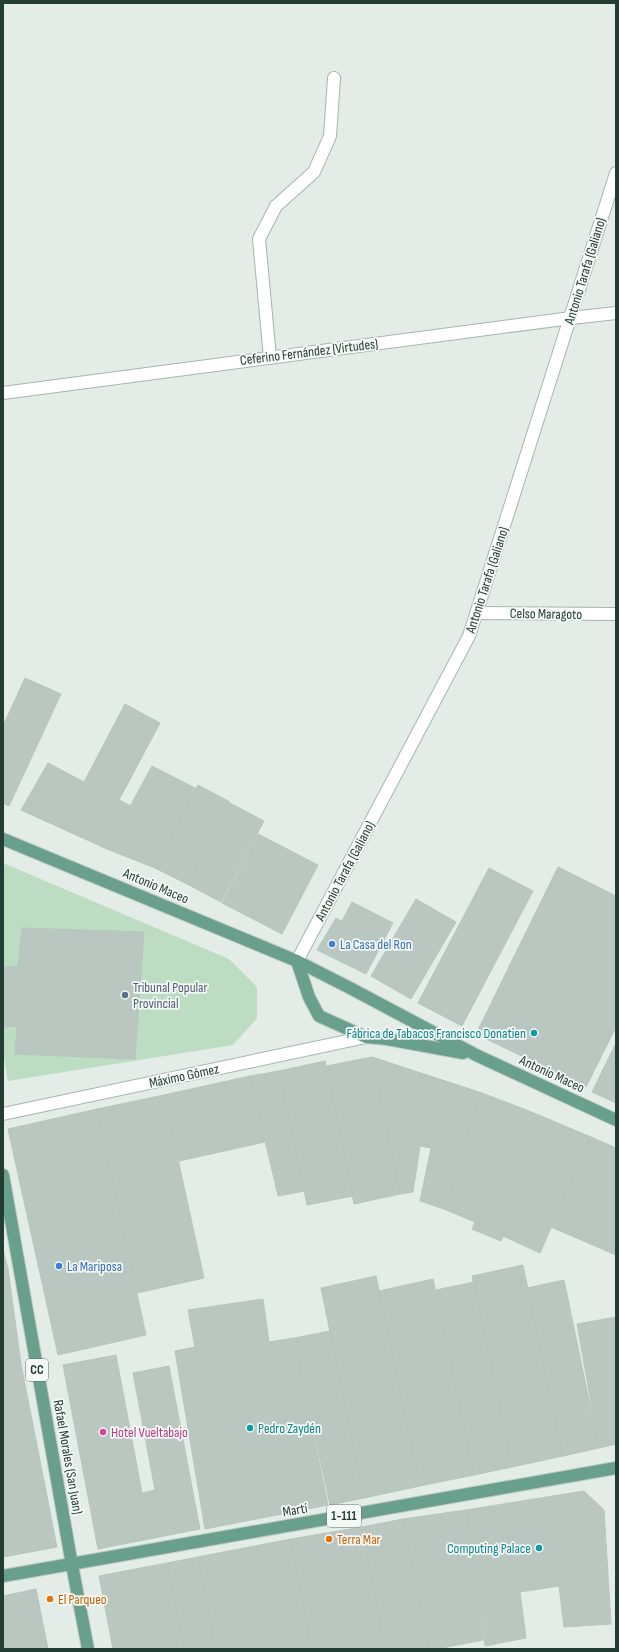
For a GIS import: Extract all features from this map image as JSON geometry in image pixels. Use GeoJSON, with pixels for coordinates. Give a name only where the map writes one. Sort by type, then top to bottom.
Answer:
{"type":"FeatureCollection","features":[{"type":"Feature","properties":{"kind":"main road"},"geometry":{"type":"LineString","coordinates":[[270,358],[259,238],[276,206],[314,172],[330,136],[334,78]]}},
{"type":"Feature","properties":{"kind":"main road","name":"Antonio Tarafa (Galiano)"},"geometry":{"type":"LineString","coordinates":[[298,961],[469,636],[616,173]]}},
{"type":"Feature","properties":{"kind":"main road","name":"Ceferino Fernández (Virtudes)"},"geometry":{"type":"LineString","coordinates":[[3,392],[616,313]]}},
{"type":"Feature","properties":{"kind":"main road","name":"Celso Maragoto"},"geometry":{"type":"LineString","coordinates":[[477,613],[616,614]]}},
{"type":"Feature","properties":{"kind":"main road","name":"Antonio Maceo"},"geometry":{"type":"LineString","coordinates":[[3,839],[298,961],[476,1055],[616,1120]]}},
{"type":"Feature","properties":{"kind":"main road","name":"Antonio Maceo"},"geometry":{"type":"LineString","coordinates":[[298,961],[309,997],[319,1016],[366,1037],[387,1039],[476,1055]]}},
{"type":"Feature","properties":{"kind":"main road","name":"Máximo Gómez"},"geometry":{"type":"LineString","coordinates":[[3,1114],[366,1037]]}},
{"type":"Feature","properties":{"kind":"main road","name":"Rafael Morales (San Juan)"},"geometry":{"type":"LineString","coordinates":[[3,1174],[88,1649]]}},
{"type":"Feature","properties":{"kind":"main road","name":"Martí"},"geometry":{"type":"LineString","coordinates":[[3,1576],[616,1468]]}},
{"type":"Feature","properties":{"kind":"green space"},"geometry":{"type":"Polygon","coordinates":[[[3,863],[229,959],[257,987],[257,1018],[233,1045],[8,1081],[3,1054],[3,863]]]}},
{"type":"Feature","properties":{"kind":"building"},"geometry":{"type":"Polygon","coordinates":[[[25,678],[61,694],[9,806],[3,803],[3,726],[25,678]]]}},
{"type":"Feature","properties":{"kind":"building"},"geometry":{"type":"Polygon","coordinates":[[[125,704],[160,723],[119,800],[131,806],[107,849],[21,810],[48,763],[84,782],[125,704]]]}},
{"type":"Feature","properties":{"kind":"building"},"geometry":{"type":"Polygon","coordinates":[[[152,766],[197,789],[155,868],[107,849],[152,766]]]}},
{"type":"Feature","properties":{"kind":"building"},"geometry":{"type":"Polygon","coordinates":[[[198,785],[230,802],[187,884],[155,868],[198,785]]]}},
{"type":"Feature","properties":{"kind":"building"},"geometry":{"type":"Polygon","coordinates":[[[230,803],[264,821],[221,902],[187,884],[230,803]]]}},
{"type":"Feature","properties":{"kind":"building"},"geometry":{"type":"Polygon","coordinates":[[[258,834],[318,865],[282,934],[222,903],[258,834]]]}},
{"type":"Feature","properties":{"kind":"building"},"geometry":{"type":"Polygon","coordinates":[[[558,867],[616,896],[616,1027],[586,1087],[476,1034],[558,867]]]}},
{"type":"Feature","properties":{"kind":"building"},"geometry":{"type":"Polygon","coordinates":[[[489,868],[533,891],[462,1026],[418,1003],[489,868]]]}},
{"type":"Feature","properties":{"kind":"building"},"geometry":{"type":"Polygon","coordinates":[[[416,899],[456,922],[411,999],[371,976],[416,899]]]}},
{"type":"Feature","properties":{"kind":"building"},"geometry":{"type":"Polygon","coordinates":[[[352,902],[393,923],[366,974],[317,950],[336,918],[342,921],[352,902]]]}},
{"type":"Feature","properties":{"kind":"building"},"geometry":{"type":"Polygon","coordinates":[[[22,928],[144,932],[135,1059],[15,1054],[17,1026],[3,1027],[3,967],[18,966],[22,928]]]}},
{"type":"Feature","properties":{"kind":"building"},"geometry":{"type":"Polygon","coordinates":[[[616,1043],[616,1103],[592,1092],[616,1043]]]}},
{"type":"Feature","properties":{"kind":"building"},"geometry":{"type":"Polygon","coordinates":[[[372,1057],[482,1093],[444,1209],[420,1201],[431,1148],[420,1146],[413,1192],[400,1194],[372,1057]]]}},
{"type":"Feature","properties":{"kind":"building"},"geometry":{"type":"Polygon","coordinates":[[[372,1057],[400,1194],[354,1204],[326,1066],[372,1057]]]}},
{"type":"Feature","properties":{"kind":"building"},"geometry":{"type":"Polygon","coordinates":[[[325,1061],[353,1196],[307,1205],[279,1071],[325,1061]]]}},
{"type":"Feature","properties":{"kind":"building"},"geometry":{"type":"Polygon","coordinates":[[[279,1071],[304,1191],[278,1196],[250,1076],[279,1071]]]}},
{"type":"Feature","properties":{"kind":"building"},"geometry":{"type":"Polygon","coordinates":[[[250,1076],[265,1142],[179,1161],[164,1095],[250,1076]]]}},
{"type":"Feature","properties":{"kind":"building"},"geometry":{"type":"Polygon","coordinates":[[[482,1093],[524,1109],[475,1222],[444,1209],[482,1093]]]}},
{"type":"Feature","properties":{"kind":"building"},"geometry":{"type":"Polygon","coordinates":[[[164,1095],[204,1278],[137,1293],[97,1109],[164,1095]]]}},
{"type":"Feature","properties":{"kind":"building"},"geometry":{"type":"Polygon","coordinates":[[[97,1109],[146,1335],[58,1355],[8,1129],[97,1109]]]}},
{"type":"Feature","properties":{"kind":"building"},"geometry":{"type":"Polygon","coordinates":[[[524,1109],[553,1121],[501,1241],[472,1229],[524,1109]]]}},
{"type":"Feature","properties":{"kind":"building"},"geometry":{"type":"Polygon","coordinates":[[[553,1121],[591,1137],[540,1253],[503,1236],[553,1121]]]}},
{"type":"Feature","properties":{"kind":"building"},"geometry":{"type":"Polygon","coordinates":[[[591,1137],[616,1148],[616,1255],[551,1227],[591,1137]]]}},
{"type":"Feature","properties":{"kind":"building"},"geometry":{"type":"Polygon","coordinates":[[[3,1250],[8,1269],[21,1364],[3,1368],[3,1250]]]}},
{"type":"Feature","properties":{"kind":"building"},"geometry":{"type":"Polygon","coordinates":[[[523,1265],[563,1456],[512,1467],[472,1276],[523,1265]]]}},
{"type":"Feature","properties":{"kind":"building"},"geometry":{"type":"Polygon","coordinates":[[[376,1276],[420,1486],[364,1498],[321,1288],[376,1276]]]}},
{"type":"Feature","properties":{"kind":"building"},"geometry":{"type":"Polygon","coordinates":[[[433,1279],[474,1475],[420,1486],[379,1291],[433,1279]]]}},
{"type":"Feature","properties":{"kind":"building"},"geometry":{"type":"Polygon","coordinates":[[[564,1280],[599,1448],[563,1456],[527,1288],[564,1280]]]}},
{"type":"Feature","properties":{"kind":"building"},"geometry":{"type":"Polygon","coordinates":[[[474,1282],[512,1467],[474,1475],[436,1290],[474,1282]]]}},
{"type":"Feature","properties":{"kind":"building","name":"Pedro Zaydén"},"geometry":{"type":"Polygon","coordinates":[[[263,1299],[269,1342],[294,1338],[328,1505],[205,1529],[175,1351],[195,1347],[188,1310],[263,1299]]]}},
{"type":"Feature","properties":{"kind":"building"},"geometry":{"type":"Polygon","coordinates":[[[616,1317],[616,1444],[599,1448],[577,1324],[616,1317]]]}},
{"type":"Feature","properties":{"kind":"building"},"geometry":{"type":"Polygon","coordinates":[[[330,1331],[364,1498],[330,1505],[294,1338],[330,1331]]]}},
{"type":"Feature","properties":{"kind":"building","name":"Hotel Vueltabajo"},"geometry":{"type":"Polygon","coordinates":[[[116,1355],[142,1493],[155,1490],[133,1373],[169,1366],[200,1529],[98,1549],[63,1365],[116,1355]]]}},
{"type":"Feature","properties":{"kind":"building"},"geometry":{"type":"Polygon","coordinates":[[[21,1364],[57,1547],[3,1557],[3,1367],[21,1364]]]}},
{"type":"Feature","properties":{"kind":"building","name":"Computing Palace"},"geometry":{"type":"Polygon","coordinates":[[[584,1491],[604,1510],[611,1624],[564,1627],[559,1586],[520,1592],[526,1638],[485,1646],[466,1510],[584,1491]]]}},
{"type":"Feature","properties":{"kind":"building"},"geometry":{"type":"Polygon","coordinates":[[[466,1510],[483,1640],[437,1649],[428,1649],[403,1519],[466,1510]]]}},
{"type":"Feature","properties":{"kind":"building"},"geometry":{"type":"Polygon","coordinates":[[[403,1519],[428,1649],[385,1649],[362,1527],[403,1519]]]}},
{"type":"Feature","properties":{"kind":"building"},"geometry":{"type":"Polygon","coordinates":[[[362,1527],[385,1649],[311,1649],[291,1539],[362,1527]]]}},
{"type":"Feature","properties":{"kind":"building"},"geometry":{"type":"Polygon","coordinates":[[[291,1539],[311,1649],[215,1649],[198,1557],[291,1539]]]}},
{"type":"Feature","properties":{"kind":"building"},"geometry":{"type":"Polygon","coordinates":[[[198,1557],[215,1649],[184,1649],[167,1563],[198,1557]]]}},
{"type":"Feature","properties":{"kind":"building"},"geometry":{"type":"Polygon","coordinates":[[[167,1563],[184,1649],[113,1649],[99,1576],[167,1563]]]}},
{"type":"Feature","properties":{"kind":"building"},"geometry":{"type":"Polygon","coordinates":[[[36,1589],[48,1649],[3,1649],[3,1596],[36,1589]]]}},
{"type":"Feature","properties":{"kind":"place","name":"La Casa del Ron"},"geometry":{"type":"Point","coordinates":[332,944]}},
{"type":"Feature","properties":{"kind":"place","name":"Tribunal Popular Provincial"},"geometry":{"type":"Point","coordinates":[125,995]}},
{"type":"Feature","properties":{"kind":"place","name":"Fábrica de Tabacos Francisco Donatien"},"geometry":{"type":"Point","coordinates":[534,1033]}},
{"type":"Feature","properties":{"kind":"place","name":"La Mariposa"},"geometry":{"type":"Point","coordinates":[59,1266]}},
{"type":"Feature","properties":{"kind":"place","name":"Pedro Zaydén"},"geometry":{"type":"Point","coordinates":[250,1428]}},
{"type":"Feature","properties":{"kind":"place","name":"Hotel Vueltabajo"},"geometry":{"type":"Point","coordinates":[103,1432]}},
{"type":"Feature","properties":{"kind":"place","name":"Terra Mar"},"geometry":{"type":"Point","coordinates":[329,1539]}},
{"type":"Feature","properties":{"kind":"place","name":"Computing Palace"},"geometry":{"type":"Point","coordinates":[539,1548]}},
{"type":"Feature","properties":{"kind":"place","name":"El Parqueo"},"geometry":{"type":"Point","coordinates":[50,1599]}}]}
